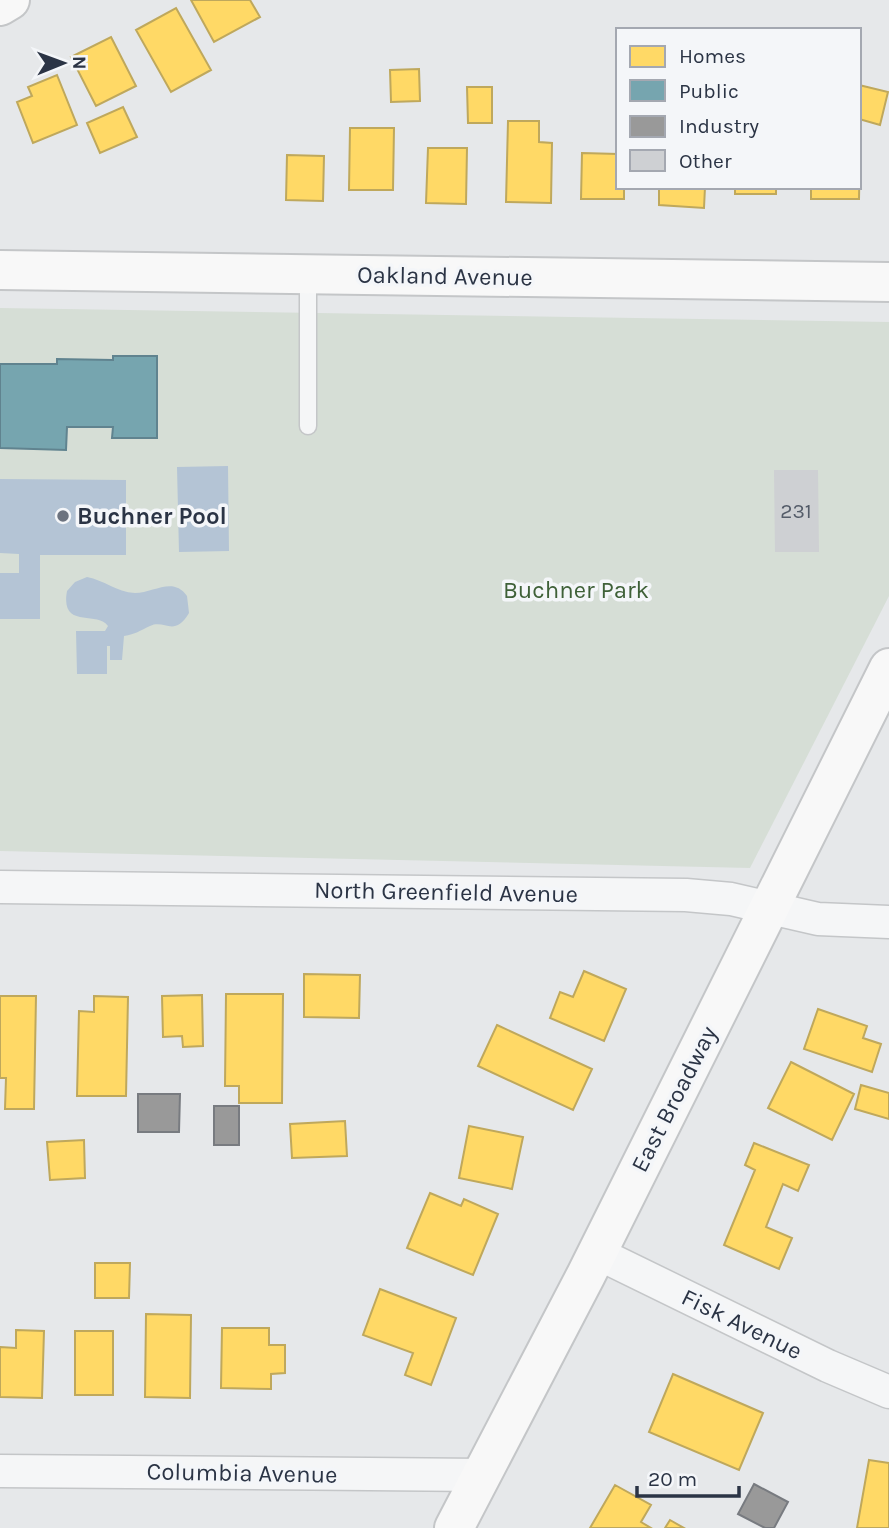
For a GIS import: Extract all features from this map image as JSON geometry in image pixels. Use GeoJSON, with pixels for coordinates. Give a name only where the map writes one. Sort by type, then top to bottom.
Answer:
{"type":"FeatureCollection","features":[{"type":"Feature","properties":{"kind":"main road"},"geometry":{"type":"LineString","coordinates":[[0,6],[10,0]]}},
{"type":"Feature","properties":{"kind":"main road","name":"Oakland Avenue"},"geometry":{"type":"LineString","coordinates":[[0,270],[889,282]]}},
{"type":"Feature","properties":{"kind":"main road","name":"East Broadway"},"geometry":{"type":"LineString","coordinates":[[454,1528],[484,1475],[597,1253],[889,668]]}},
{"type":"Feature","properties":{"kind":"street","name":"North Greenfield Avenue"},"geometry":{"type":"LineString","coordinates":[[0,887],[686,895],[731,899],[808,918],[889,922]]}},
{"type":"Feature","properties":{"kind":"street","name":"Fisk Avenue"},"geometry":{"type":"LineString","coordinates":[[597,1253],[828,1366],[889,1392]]}},
{"type":"Feature","properties":{"kind":"street","name":"Columbia Avenue"},"geometry":{"type":"LineString","coordinates":[[0,1471],[484,1475]]}},
{"type":"Feature","properties":{"kind":"lane"},"geometry":{"type":"LineString","coordinates":[[308,426],[309,274]]}},
{"type":"Feature","properties":{"kind":"green space","name":"Buchner Park"},"geometry":{"type":"Polygon","coordinates":[[[0,308],[889,322],[889,596],[750,868],[0,851],[0,308]]]}},
{"type":"Feature","properties":{"kind":"water"},"geometry":{"type":"Polygon","coordinates":[[[228,466],[229,551],[179,552],[177,467],[228,466]]]}},
{"type":"Feature","properties":{"kind":"water","name":"Buchner Pool"},"geometry":{"type":"Polygon","coordinates":[[[0,479],[126,480],[126,555],[40,555],[40,619],[0,619],[0,573],[19,573],[19,554],[0,553],[0,479]]]}},
{"type":"Feature","properties":{"kind":"water"},"geometry":{"type":"Polygon","coordinates":[[[87,577],[135,593],[176,587],[187,596],[189,613],[179,625],[155,624],[124,636],[122,660],[110,660],[110,646],[107,646],[107,674],[77,674],[76,631],[105,631],[108,626],[96,619],[74,615],[69,611],[66,603],[67,591],[75,582],[87,577]]]}},
{"type":"Feature","properties":{"kind":"building: Homes"},"geometry":{"type":"Polygon","coordinates":[[[191,0],[250,0],[260,17],[214,42],[191,0]]]}},
{"type":"Feature","properties":{"kind":"building: Homes"},"geometry":{"type":"Polygon","coordinates":[[[176,8],[211,70],[171,92],[136,30],[176,8]]]}},
{"type":"Feature","properties":{"kind":"building: Homes"},"geometry":{"type":"Polygon","coordinates":[[[111,37],[136,86],[96,106],[71,57],[111,37]]]}},
{"type":"Feature","properties":{"kind":"building: Homes"},"geometry":{"type":"Polygon","coordinates":[[[419,69],[420,101],[391,102],[390,70],[419,69]]]}},
{"type":"Feature","properties":{"kind":"building: Homes"},"geometry":{"type":"Polygon","coordinates":[[[57,75],[77,125],[33,143],[17,102],[32,96],[28,87],[57,75]]]}},
{"type":"Feature","properties":{"kind":"building: Homes"},"geometry":{"type":"Polygon","coordinates":[[[861,85],[888,92],[880,125],[861,120],[861,85]]]}},
{"type":"Feature","properties":{"kind":"building: Homes"},"geometry":{"type":"Polygon","coordinates":[[[467,87],[492,87],[492,123],[468,123],[467,87]]]}},
{"type":"Feature","properties":{"kind":"building: Homes"},"geometry":{"type":"Polygon","coordinates":[[[123,107],[137,137],[100,153],[87,123],[123,107]]]}},
{"type":"Feature","properties":{"kind":"building: Homes"},"geometry":{"type":"Polygon","coordinates":[[[508,121],[539,121],[539,142],[552,143],[551,203],[506,202],[508,121]]]}},
{"type":"Feature","properties":{"kind":"building: Homes"},"geometry":{"type":"Polygon","coordinates":[[[350,128],[394,128],[393,190],[349,190],[350,128]]]}},
{"type":"Feature","properties":{"kind":"building: Homes"},"geometry":{"type":"Polygon","coordinates":[[[428,148],[467,148],[466,204],[426,203],[428,148]]]}},
{"type":"Feature","properties":{"kind":"building: Homes"},"geometry":{"type":"Polygon","coordinates":[[[582,153],[616,154],[616,189],[624,189],[624,199],[581,199],[582,153]]]}},
{"type":"Feature","properties":{"kind":"building: Homes"},"geometry":{"type":"Polygon","coordinates":[[[287,155],[324,156],[323,201],[286,200],[287,155]]]}},
{"type":"Feature","properties":{"kind":"building: Homes"},"geometry":{"type":"Polygon","coordinates":[[[659,189],[705,189],[704,208],[659,205],[659,189]]]}},
{"type":"Feature","properties":{"kind":"building: Homes"},"geometry":{"type":"Polygon","coordinates":[[[735,189],[776,189],[776,194],[735,194],[735,189]]]}},
{"type":"Feature","properties":{"kind":"building: Homes"},"geometry":{"type":"Polygon","coordinates":[[[811,189],[859,189],[859,199],[811,199],[811,189]]]}},
{"type":"Feature","properties":{"kind":"building: Homes"},"geometry":{"type":"Polygon","coordinates":[[[584,971],[626,989],[604,1041],[550,1018],[560,992],[573,997],[584,971]]]}},
{"type":"Feature","properties":{"kind":"building: Homes"},"geometry":{"type":"Polygon","coordinates":[[[304,974],[360,975],[359,1018],[304,1017],[304,974]]]}},
{"type":"Feature","properties":{"kind":"building: Homes"},"geometry":{"type":"Polygon","coordinates":[[[226,994],[283,994],[282,1103],[239,1103],[239,1086],[225,1086],[226,994]]]}},
{"type":"Feature","properties":{"kind":"building: Homes"},"geometry":{"type":"Polygon","coordinates":[[[202,995],[203,1046],[183,1047],[182,1036],[163,1037],[162,996],[202,995]]]}},
{"type":"Feature","properties":{"kind":"building: Homes"},"geometry":{"type":"Polygon","coordinates":[[[0,996],[36,996],[34,1109],[5,1109],[6,1078],[0,1078],[0,996]]]}},
{"type":"Feature","properties":{"kind":"building: Homes"},"geometry":{"type":"Polygon","coordinates":[[[94,996],[128,997],[126,1096],[77,1096],[79,1011],[94,1012],[94,996]]]}},
{"type":"Feature","properties":{"kind":"building: Homes"},"geometry":{"type":"Polygon","coordinates":[[[818,1009],[867,1026],[863,1038],[881,1044],[872,1072],[804,1049],[818,1009]]]}},
{"type":"Feature","properties":{"kind":"building: Homes"},"geometry":{"type":"Polygon","coordinates":[[[497,1025],[592,1069],[573,1110],[478,1066],[497,1025]]]}},
{"type":"Feature","properties":{"kind":"building: Homes"},"geometry":{"type":"Polygon","coordinates":[[[791,1062],[854,1094],[832,1140],[768,1108],[791,1062]]]}},
{"type":"Feature","properties":{"kind":"building: Homes"},"geometry":{"type":"Polygon","coordinates":[[[861,1085],[889,1093],[889,1119],[855,1109],[861,1085]]]}},
{"type":"Feature","properties":{"kind":"building: Homes"},"geometry":{"type":"Polygon","coordinates":[[[345,1121],[347,1156],[292,1158],[290,1124],[345,1121]]]}},
{"type":"Feature","properties":{"kind":"building: Homes"},"geometry":{"type":"Polygon","coordinates":[[[469,1126],[523,1137],[512,1189],[459,1178],[469,1126]]]}},
{"type":"Feature","properties":{"kind":"building: Homes"},"geometry":{"type":"Polygon","coordinates":[[[84,1140],[85,1178],[50,1180],[47,1142],[84,1140]]]}},
{"type":"Feature","properties":{"kind":"building: Homes"},"geometry":{"type":"Polygon","coordinates":[[[754,1143],[809,1165],[798,1191],[783,1184],[766,1227],[792,1238],[779,1269],[724,1245],[755,1170],[745,1165],[754,1143]]]}},
{"type":"Feature","properties":{"kind":"building: Homes"},"geometry":{"type":"Polygon","coordinates":[[[430,1193],[461,1206],[464,1199],[498,1214],[473,1275],[407,1248],[430,1193]]]}},
{"type":"Feature","properties":{"kind":"building: Homes"},"geometry":{"type":"Polygon","coordinates":[[[95,1263],[130,1263],[129,1298],[95,1298],[95,1263]]]}},
{"type":"Feature","properties":{"kind":"building: Homes"},"geometry":{"type":"Polygon","coordinates":[[[380,1289],[456,1318],[431,1385],[405,1375],[413,1353],[363,1335],[380,1289]]]}},
{"type":"Feature","properties":{"kind":"building: Homes"},"geometry":{"type":"Polygon","coordinates":[[[146,1314],[191,1315],[190,1398],[145,1397],[146,1314]]]}},
{"type":"Feature","properties":{"kind":"building: Homes"},"geometry":{"type":"Polygon","coordinates":[[[222,1328],[269,1328],[269,1345],[285,1345],[285,1373],[271,1374],[271,1389],[221,1388],[222,1328]]]}},
{"type":"Feature","properties":{"kind":"building: Homes"},"geometry":{"type":"Polygon","coordinates":[[[16,1330],[44,1331],[42,1398],[0,1397],[0,1347],[16,1348],[16,1330]]]}},
{"type":"Feature","properties":{"kind":"building: Homes"},"geometry":{"type":"Polygon","coordinates":[[[75,1331],[113,1331],[113,1395],[75,1395],[75,1331]]]}},
{"type":"Feature","properties":{"kind":"building: Homes"},"geometry":{"type":"Polygon","coordinates":[[[673,1374],[763,1413],[739,1470],[649,1432],[673,1374]]]}},
{"type":"Feature","properties":{"kind":"building: Homes"},"geometry":{"type":"Polygon","coordinates":[[[869,1460],[889,1463],[889,1528],[857,1528],[869,1460]]]}},
{"type":"Feature","properties":{"kind":"building: Homes"},"geometry":{"type":"Polygon","coordinates":[[[615,1485],[651,1505],[641,1522],[651,1528],[590,1528],[615,1485]]]}},
{"type":"Feature","properties":{"kind":"building: Homes"},"geometry":{"type":"Polygon","coordinates":[[[670,1520],[684,1528],[665,1528],[670,1520]]]}},
{"type":"Feature","properties":{"kind":"building: Public"},"geometry":{"type":"Polygon","coordinates":[[[113,356],[157,356],[157,438],[112,438],[113,427],[67,427],[66,450],[0,448],[0,364],[57,364],[57,359],[113,360],[113,356]]]}},
{"type":"Feature","properties":{"kind":"building: Industry"},"geometry":{"type":"Polygon","coordinates":[[[138,1094],[180,1094],[179,1132],[138,1132],[138,1094]]]}},
{"type":"Feature","properties":{"kind":"building: Industry"},"geometry":{"type":"Polygon","coordinates":[[[214,1106],[239,1106],[239,1145],[214,1145],[214,1106]]]}},
{"type":"Feature","properties":{"kind":"building: Industry"},"geometry":{"type":"Polygon","coordinates":[[[754,1484],[788,1502],[774,1528],[765,1528],[738,1514],[754,1484]]]}},
{"type":"Feature","properties":{"kind":"building: Other"},"geometry":{"type":"Polygon","coordinates":[[[774,470],[818,470],[819,552],[775,552],[774,470]]]}},
{"type":"Feature","properties":{"kind":"place","name":"Buchner Pool"},"geometry":{"type":"Point","coordinates":[63,516]}}]}
